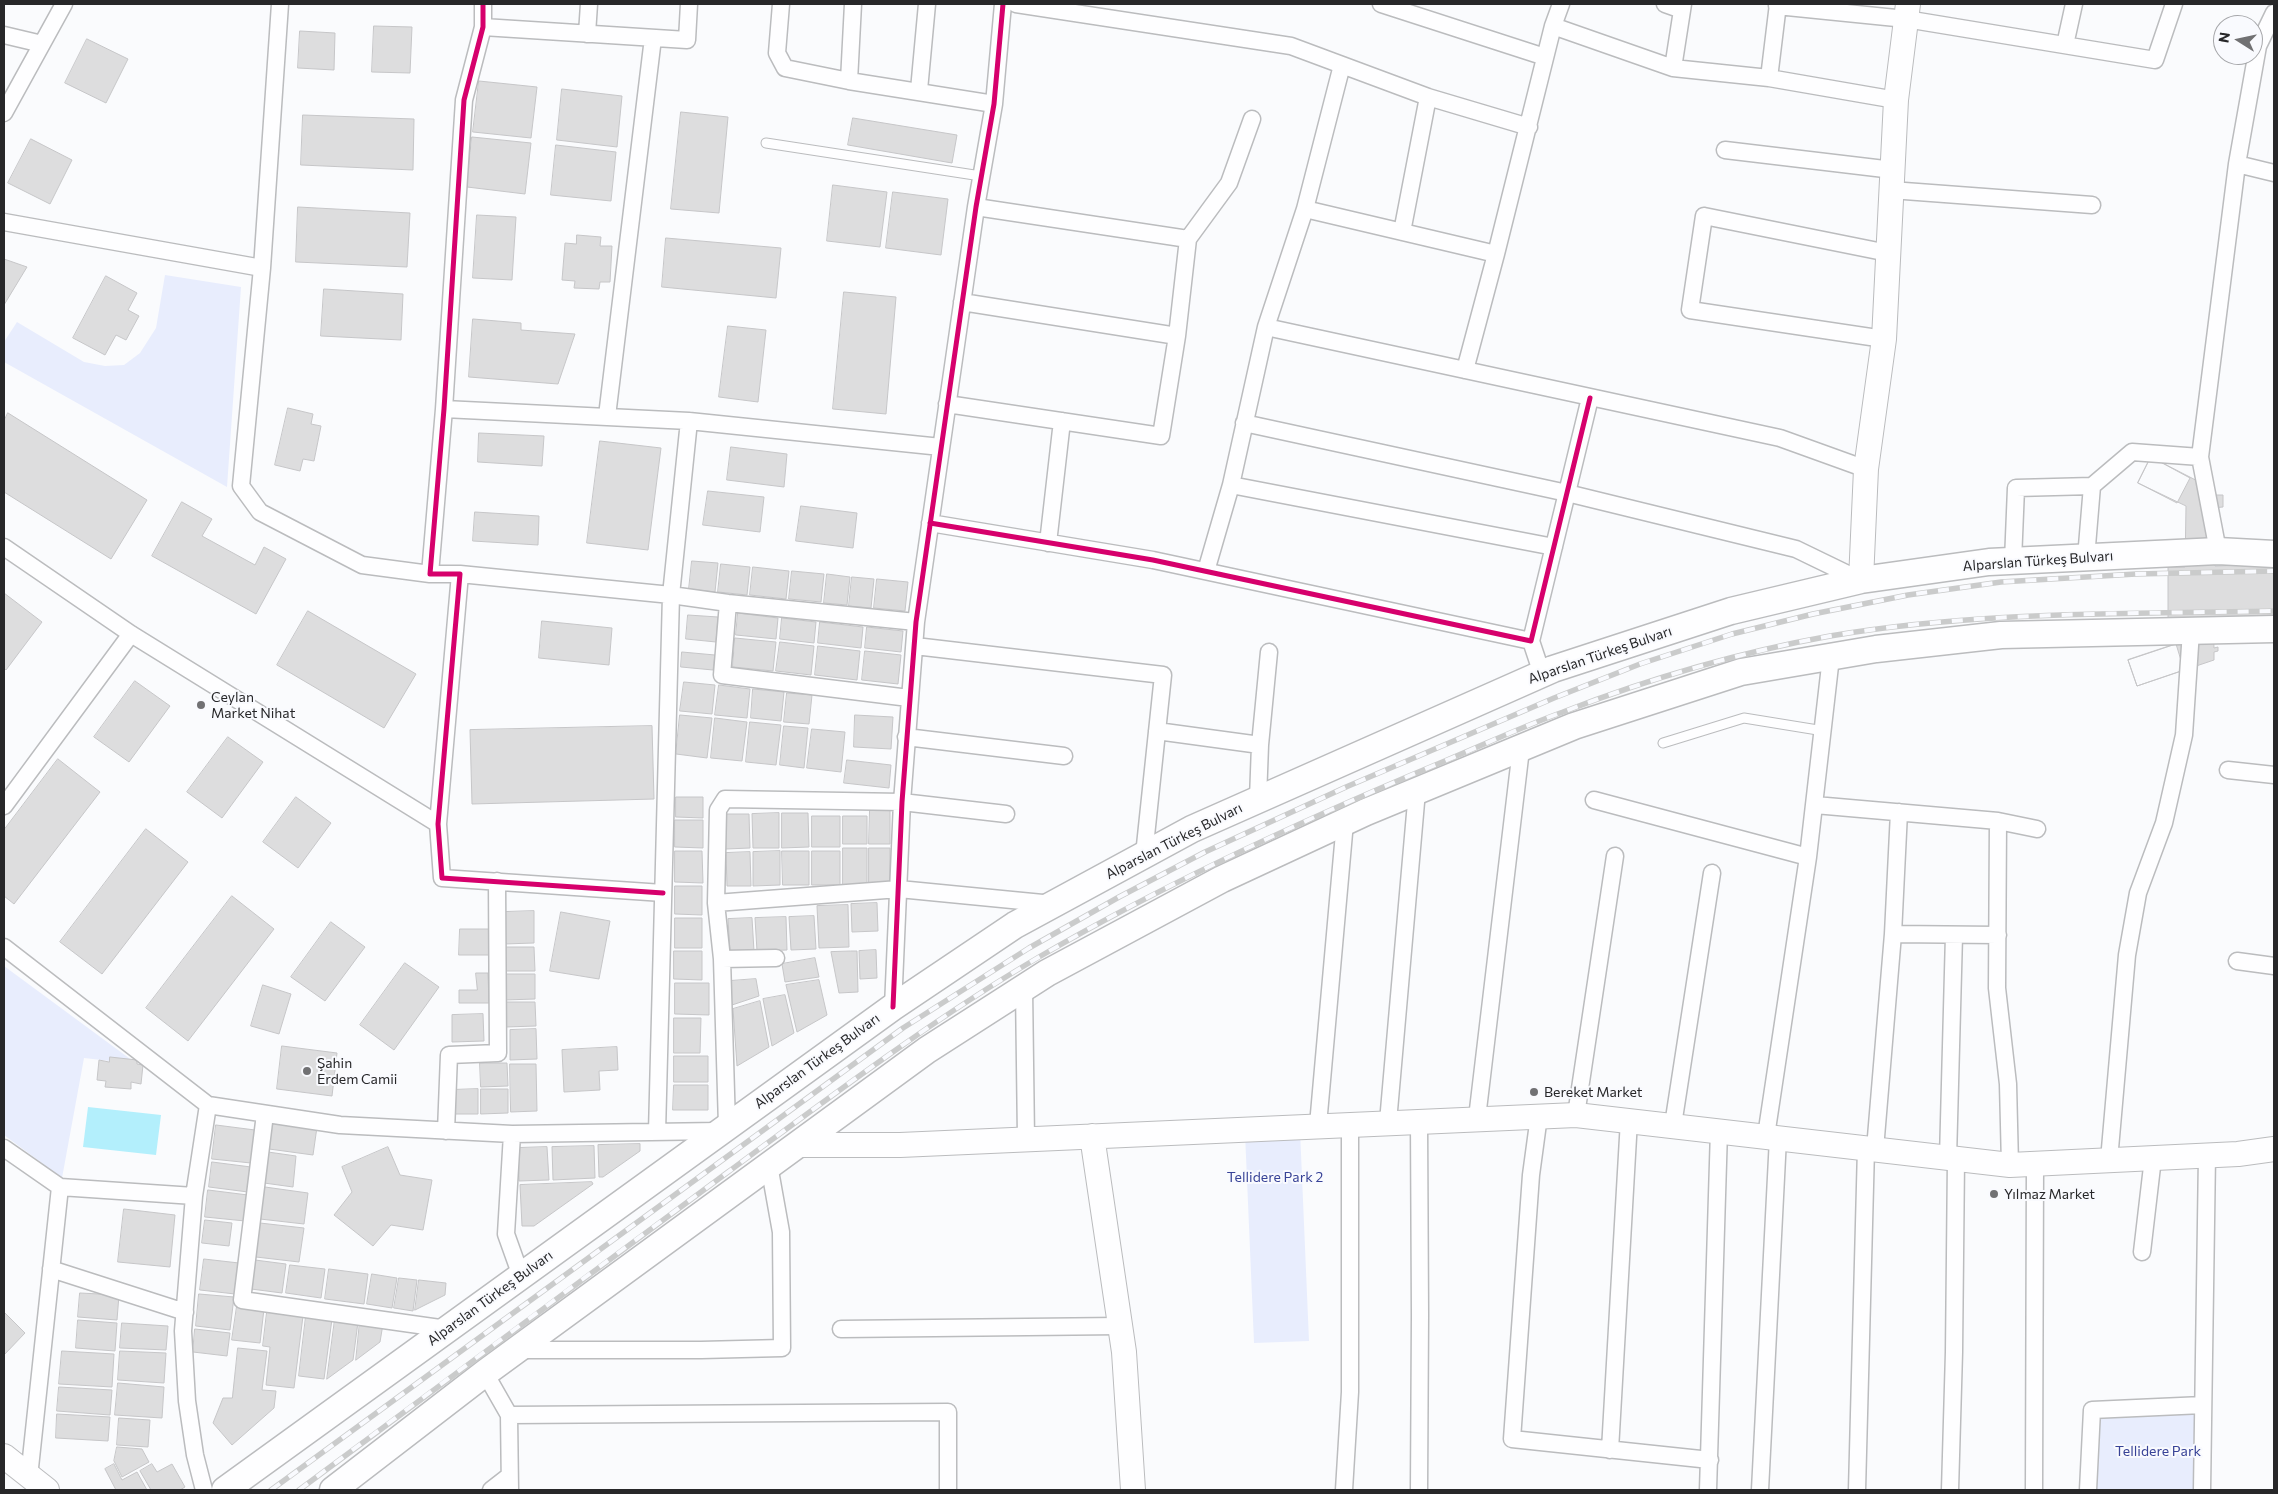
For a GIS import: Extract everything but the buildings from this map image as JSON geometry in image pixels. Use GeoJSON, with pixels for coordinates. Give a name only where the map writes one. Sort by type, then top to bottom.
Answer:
{"type":"FeatureCollection","features":[{"type":"Feature","properties":{"kind":"main road"},"geometry":{"type":"LineString","coordinates":[[1861,580],[1866,469],[1884,339],[1896,100],[1907,12]]}},
{"type":"Feature","properties":{"kind":"main road","name":"Alparslan Türkeş Bulvarı"},"geometry":{"type":"LineString","coordinates":[[225,1490],[893,1007],[1015,925],[1192,829],[1258,798],[1542,674],[1731,611],[1861,580],[1989,562],[2218,552],[2274,554]]}},
{"type":"Feature","properties":{"kind":"main road"},"geometry":{"type":"LineString","coordinates":[[333,1490],[516,1350],[927,1050],[1048,973],[1222,879],[1345,822],[1574,726],[1741,672],[1876,649],[2000,635],[2274,629]]}},
{"type":"Feature","properties":{"kind":"main road"},"geometry":{"type":"LineString","coordinates":[[797,1145],[900,1145],[1576,1115],[2010,1165],[2207,1155],[2274,1149]]}},
{"type":"Feature","properties":{"kind":"main road"},"geometry":{"type":"LineString","coordinates":[[1092,1136],[1120,1326],[1133,1490]]}},
{"type":"Feature","properties":{"kind":"main road"},"geometry":{"type":"LineString","coordinates":[[4,1456],[38,1484]]}},
{"type":"Feature","properties":{"kind":"street"},"geometry":{"type":"LineString","coordinates":[[4,113],[64,4]]}},
{"type":"Feature","properties":{"kind":"street"},"geometry":{"type":"LineString","coordinates":[[280,4],[262,268],[241,486],[260,512],[362,565],[430,574],[460,574],[916,622]]}},
{"type":"Feature","properties":{"kind":"street"},"geometry":{"type":"LineString","coordinates":[[430,574],[444,409],[464,100],[484,27],[482,4]]}},
{"type":"Feature","properties":{"kind":"street"},"geometry":{"type":"LineString","coordinates":[[587,34],[589,4]]}},
{"type":"Feature","properties":{"kind":"street"},"geometry":{"type":"LineString","coordinates":[[484,27],[687,40],[689,4]]}},
{"type":"Feature","properties":{"kind":"street"},"geometry":{"type":"LineString","coordinates":[[781,4],[777,53],[785,68],[849,81],[919,90],[994,104]]}},
{"type":"Feature","properties":{"kind":"street"},"geometry":{"type":"LineString","coordinates":[[849,81],[853,4]]}},
{"type":"Feature","properties":{"kind":"street"},"geometry":{"type":"LineString","coordinates":[[919,90],[927,4]]}},
{"type":"Feature","properties":{"kind":"street"},"geometry":{"type":"LineString","coordinates":[[893,1007],[908,698],[915,646],[916,622],[976,208],[994,104],[1003,4]]}},
{"type":"Feature","properties":{"kind":"street"},"geometry":{"type":"LineString","coordinates":[[1016,4],[1291,46],[1428,97],[1529,127]]}},
{"type":"Feature","properties":{"kind":"street"},"geometry":{"type":"LineString","coordinates":[[1381,4],[1545,57]]}},
{"type":"Feature","properties":{"kind":"street"},"geometry":{"type":"LineString","coordinates":[[1464,370],[1529,127],[1552,26],[1561,4]]}},
{"type":"Feature","properties":{"kind":"street"},"geometry":{"type":"LineString","coordinates":[[1665,4],[1683,7],[1673,68]]}},
{"type":"Feature","properties":{"kind":"street"},"geometry":{"type":"LineString","coordinates":[[2065,46],[2074,4]]}},
{"type":"Feature","properties":{"kind":"street"},"geometry":{"type":"LineString","coordinates":[[1768,78],[1777,5],[1907,12],[2065,46],[2155,60],[2174,4]]}},
{"type":"Feature","properties":{"kind":"street"},"geometry":{"type":"LineString","coordinates":[[2218,552],[2200,458],[2237,164],[2258,46],[2274,13]]}},
{"type":"Feature","properties":{"kind":"street"},"geometry":{"type":"LineString","coordinates":[[1552,26],[1673,68],[1768,78],[1896,100]]}},
{"type":"Feature","properties":{"kind":"street"},"geometry":{"type":"LineString","coordinates":[[4,35],[42,44]]}},
{"type":"Feature","properties":{"kind":"street"},"geometry":{"type":"LineString","coordinates":[[607,416],[653,38]]}},
{"type":"Feature","properties":{"kind":"street"},"geometry":{"type":"LineString","coordinates":[[1206,571],[1231,485],[1266,327],[1305,209],[1342,65]]}},
{"type":"Feature","properties":{"kind":"street"},"geometry":{"type":"LineString","coordinates":[[1402,232],[1428,97]]}},
{"type":"Feature","properties":{"kind":"street"},"geometry":{"type":"LineString","coordinates":[[947,404],[1162,436],[1177,336],[1188,239],[1228,182],[1252,119]]}},
{"type":"Feature","properties":{"kind":"street"},"geometry":{"type":"LineString","coordinates":[[1725,150],[1892,180],[2092,205]]}},
{"type":"Feature","properties":{"kind":"street"},"geometry":{"type":"LineString","coordinates":[[2237,164],[2274,173]]}},
{"type":"Feature","properties":{"kind":"street"},"geometry":{"type":"LineString","coordinates":[[976,208],[1188,239]]}},
{"type":"Feature","properties":{"kind":"street"},"geometry":{"type":"LineString","coordinates":[[1305,209],[1496,254]]}},
{"type":"Feature","properties":{"kind":"street"},"geometry":{"type":"LineString","coordinates":[[1884,339],[1690,310],[1704,216],[1888,253]]}},
{"type":"Feature","properties":{"kind":"street"},"geometry":{"type":"LineString","coordinates":[[4,222],[262,268]]}},
{"type":"Feature","properties":{"kind":"street"},"geometry":{"type":"LineString","coordinates":[[962,302],[1177,336]]}},
{"type":"Feature","properties":{"kind":"street"},"geometry":{"type":"LineString","coordinates":[[1266,327],[1780,438],[1866,469]]}},
{"type":"Feature","properties":{"kind":"street"},"geometry":{"type":"LineString","coordinates":[[1542,674],[1531,641],[1590,398]]}},
{"type":"Feature","properties":{"kind":"street"},"geometry":{"type":"LineString","coordinates":[[444,409],[689,421],[941,447]]}},
{"type":"Feature","properties":{"kind":"street"},"geometry":{"type":"LineString","coordinates":[[658,1132],[671,595],[689,421]]}},
{"type":"Feature","properties":{"kind":"street"},"geometry":{"type":"LineString","coordinates":[[1048,542],[1062,421]]}},
{"type":"Feature","properties":{"kind":"street"},"geometry":{"type":"LineString","coordinates":[[1244,423],[1567,493],[1796,549],[1861,580]]}},
{"type":"Feature","properties":{"kind":"street"},"geometry":{"type":"LineString","coordinates":[[2013,561],[2016,488],[2092,486],[2132,452],[2200,458]]}},
{"type":"Feature","properties":{"kind":"street"},"geometry":{"type":"LineString","coordinates":[[1231,485],[1554,548]]}},
{"type":"Feature","properties":{"kind":"street"},"geometry":{"type":"LineString","coordinates":[[2086,558],[2092,486]]}},
{"type":"Feature","properties":{"kind":"street"},"geometry":{"type":"LineString","coordinates":[[930,524],[1048,542],[1206,571],[1531,641]]}},
{"type":"Feature","properties":{"kind":"street"},"geometry":{"type":"LineString","coordinates":[[4,547],[131,634],[438,824]]}},
{"type":"Feature","properties":{"kind":"street"},"geometry":{"type":"LineString","coordinates":[[460,574],[438,824],[442,878],[663,893]]}},
{"type":"Feature","properties":{"kind":"street"},"geometry":{"type":"LineString","coordinates":[[728,603],[722,675],[908,698]]}},
{"type":"Feature","properties":{"kind":"street"},"geometry":{"type":"LineString","coordinates":[[2109,1160],[2127,955],[2138,893],[2164,823],[2184,735],[2191,631]]}},
{"type":"Feature","properties":{"kind":"street"},"geometry":{"type":"LineString","coordinates":[[4,806],[131,634]]}},
{"type":"Feature","properties":{"kind":"street"},"geometry":{"type":"LineString","coordinates":[[915,646],[1163,675],[1144,855]]}},
{"type":"Feature","properties":{"kind":"street"},"geometry":{"type":"LineString","coordinates":[[1258,798],[1260,745],[1269,652]]}},
{"type":"Feature","properties":{"kind":"street"},"geometry":{"type":"LineString","coordinates":[[1760,1490],[1772,1137],[1815,805],[1831,657]]}},
{"type":"Feature","properties":{"kind":"street"},"geometry":{"type":"LineString","coordinates":[[1157,731],[1260,745]]}},
{"type":"Feature","properties":{"kind":"street"},"geometry":{"type":"LineString","coordinates":[[906,737],[1064,756]]}},
{"type":"Feature","properties":{"kind":"street"},"geometry":{"type":"LineString","coordinates":[[1477,1118],[1521,749]]}},
{"type":"Feature","properties":{"kind":"street"},"geometry":{"type":"LineString","coordinates":[[2228,770],[2274,775]]}},
{"type":"Feature","properties":{"kind":"street"},"geometry":{"type":"LineString","coordinates":[[1388,1122],[1417,791]]}},
{"type":"Feature","properties":{"kind":"street"},"geometry":{"type":"LineString","coordinates":[[4,947],[208,1105],[340,1125],[512,1134],[658,1132],[724,1128],[722,959],[716,903],[718,810],[725,799],[902,802],[1006,814]]}},
{"type":"Feature","properties":{"kind":"street"},"geometry":{"type":"LineString","coordinates":[[1594,800],[1808,857]]}},
{"type":"Feature","properties":{"kind":"street"},"geometry":{"type":"LineString","coordinates":[[1815,805],[1998,822],[2037,829]]}},
{"type":"Feature","properties":{"kind":"street"},"geometry":{"type":"LineString","coordinates":[[1857,1490],[1870,1148],[1893,934],[1899,812]]}},
{"type":"Feature","properties":{"kind":"street"},"geometry":{"type":"LineString","coordinates":[[1318,1125],[1345,822]]}},
{"type":"Feature","properties":{"kind":"street"},"geometry":{"type":"LineString","coordinates":[[1998,822],[1997,988],[2008,1084],[2010,1165]]}},
{"type":"Feature","properties":{"kind":"street"},"geometry":{"type":"LineString","coordinates":[[1576,1115],[1615,856]]}},
{"type":"Feature","properties":{"kind":"street"},"geometry":{"type":"LineString","coordinates":[[1673,1125],[1712,873]]}},
{"type":"Feature","properties":{"kind":"street"},"geometry":{"type":"LineString","coordinates":[[446,1131],[449,1055],[498,1053],[497,881]]}},
{"type":"Feature","properties":{"kind":"street"},"geometry":{"type":"LineString","coordinates":[[716,903],[899,889],[1053,904]]}},
{"type":"Feature","properties":{"kind":"street"},"geometry":{"type":"LineString","coordinates":[[1893,934],[1998,935]]}},
{"type":"Feature","properties":{"kind":"street"},"geometry":{"type":"LineString","coordinates":[[1950,1490],[1954,1352],[1952,1158],[1954,935]]}},
{"type":"Feature","properties":{"kind":"street"},"geometry":{"type":"LineString","coordinates":[[722,959],[776,958]]}},
{"type":"Feature","properties":{"kind":"street"},"geometry":{"type":"LineString","coordinates":[[2237,961],[2274,966]]}},
{"type":"Feature","properties":{"kind":"street"},"geometry":{"type":"LineString","coordinates":[[1024,988],[1026,1139]]}},
{"type":"Feature","properties":{"kind":"street"},"geometry":{"type":"LineString","coordinates":[[204,1490],[195,1455],[187,1401],[183,1331],[194,1196],[208,1105]]}},
{"type":"Feature","properties":{"kind":"street"},"geometry":{"type":"LineString","coordinates":[[265,1114],[242,1300],[447,1329]]}},
{"type":"Feature","properties":{"kind":"street"},"geometry":{"type":"LineString","coordinates":[[1538,1116],[1531,1175],[1512,1439],[1710,1460]]}},
{"type":"Feature","properties":{"kind":"street"},"geometry":{"type":"LineString","coordinates":[[1610,1450],[1629,1120]]}},
{"type":"Feature","properties":{"kind":"street"},"geometry":{"type":"LineString","coordinates":[[1418,1490],[1420,1315],[1419,1121]]}},
{"type":"Feature","properties":{"kind":"street"},"geometry":{"type":"LineString","coordinates":[[1344,1490],[1350,1392],[1350,1124]]}},
{"type":"Feature","properties":{"kind":"street"},"geometry":{"type":"LineString","coordinates":[[1708,1490],[1719,1130]]}},
{"type":"Feature","properties":{"kind":"street"},"geometry":{"type":"LineString","coordinates":[[512,1134],[506,1234],[521,1276]]}},
{"type":"Feature","properties":{"kind":"street"},"geometry":{"type":"LineString","coordinates":[[4,1148],[60,1187],[194,1196]]}},
{"type":"Feature","properties":{"kind":"street"},"geometry":{"type":"LineString","coordinates":[[2202,1490],[2207,1155]]}},
{"type":"Feature","properties":{"kind":"street"},"geometry":{"type":"LineString","coordinates":[[2142,1252],[2153,1158]]}},
{"type":"Feature","properties":{"kind":"street"},"geometry":{"type":"LineString","coordinates":[[2034,1490],[2035,1164]]}},
{"type":"Feature","properties":{"kind":"street"},"geometry":{"type":"LineString","coordinates":[[516,1350],[782,1348],[781,1232],[769,1165]]}},
{"type":"Feature","properties":{"kind":"street"},"geometry":{"type":"LineString","coordinates":[[38,1484],[51,1269],[60,1187]]}},
{"type":"Feature","properties":{"kind":"street"},"geometry":{"type":"LineString","coordinates":[[51,1269],[184,1312]]}},
{"type":"Feature","properties":{"kind":"street"},"geometry":{"type":"LineString","coordinates":[[841,1329],[1120,1326]]}},
{"type":"Feature","properties":{"kind":"street"},"geometry":{"type":"LineString","coordinates":[[485,1373],[509,1415],[509,1483],[491,1490]]}},
{"type":"Feature","properties":{"kind":"street"},"geometry":{"type":"LineString","coordinates":[[2088,1490],[2092,1410],[2203,1405]]}},
{"type":"Feature","properties":{"kind":"street"},"geometry":{"type":"LineString","coordinates":[[509,1415],[948,1412],[948,1490]]}},
{"type":"Feature","properties":{"kind":"lane"},"geometry":{"type":"LineString","coordinates":[[766,143],[981,176]]}},
{"type":"Feature","properties":{"kind":"lane"},"geometry":{"type":"LineString","coordinates":[[1663,743],[1744,718],[1824,731]]}},
{"type":"Feature","properties":{"kind":"green space"},"geometry":{"type":"Polygon","coordinates":[[[165,275],[241,287],[227,487],[4,362],[4,342],[17,322],[84,362],[105,366],[124,365],[140,353],[156,328],[165,275]]]}},
{"type":"Feature","properties":{"kind":"green space"},"geometry":{"type":"Polygon","coordinates":[[[4,966],[137,1064],[84,1058],[62,1178],[4,1135],[4,966]]]}},
{"type":"Feature","properties":{"kind":"green space","name":"Tellidere Park 2"},"geometry":{"type":"Polygon","coordinates":[[[1300,1130],[1309,1341],[1254,1343],[1245,1133],[1300,1130]]]}},
{"type":"Feature","properties":{"kind":"green space","name":"Tellidere Park"},"geometry":{"type":"Polygon","coordinates":[[[2198,1411],[2197,1490],[2094,1490],[2098,1416],[2198,1411]]]}},
{"type":"Feature","properties":{"kind":"water"},"geometry":{"type":"Polygon","coordinates":[[[88,1107],[161,1115],[156,1155],[83,1147],[88,1107]]]}},
{"type":"Feature","properties":{"kind":"railway"},"geometry":{"type":"LineString","coordinates":[[271,1490],[903,1028],[1029,948],[1119,897],[1205,852],[1346,787],[1554,698],[1640,664],[1732,634],[1813,614],[1908,595],[2001,582],[2136,574],[2274,571]]}},
{"type":"Feature","properties":{"kind":"railway"},"geometry":{"type":"LineString","coordinates":[[299,1490],[804,1116],[881,1060],[959,1007],[1039,957],[1137,903],[1236,853],[1338,807],[1516,730],[1628,688],[1729,658],[1796,643],[1885,628],[1996,618],[2052,615],[2274,611]]}},
{"type":"Feature","properties":{"kind":"cycle path"},"geometry":{"type":"LineString","coordinates":[[483,4],[483,27],[464,100],[444,409],[430,574],[460,574],[438,824],[442,878],[663,893]]}},
{"type":"Feature","properties":{"kind":"cycle path"},"geometry":{"type":"LineString","coordinates":[[893,1007],[902,802],[916,622],[976,207],[994,104],[1003,4]]}},
{"type":"Feature","properties":{"kind":"cycle path"},"geometry":{"type":"LineString","coordinates":[[930,523],[1153,560],[1531,641],[1590,398]]}},
{"type":"Feature","properties":{"kind":"place","name":"Ceylan Market Nihat"},"geometry":{"type":"Point","coordinates":[201,705]}},
{"type":"Feature","properties":{"kind":"place","name":"Şahin Erdem Camii"},"geometry":{"type":"Point","coordinates":[307,1071]}},
{"type":"Feature","properties":{"kind":"place","name":"Bereket Market"},"geometry":{"type":"Point","coordinates":[1534,1092]}},
{"type":"Feature","properties":{"kind":"place","name":"Yılmaz Market"},"geometry":{"type":"Point","coordinates":[1994,1194]}}]}
